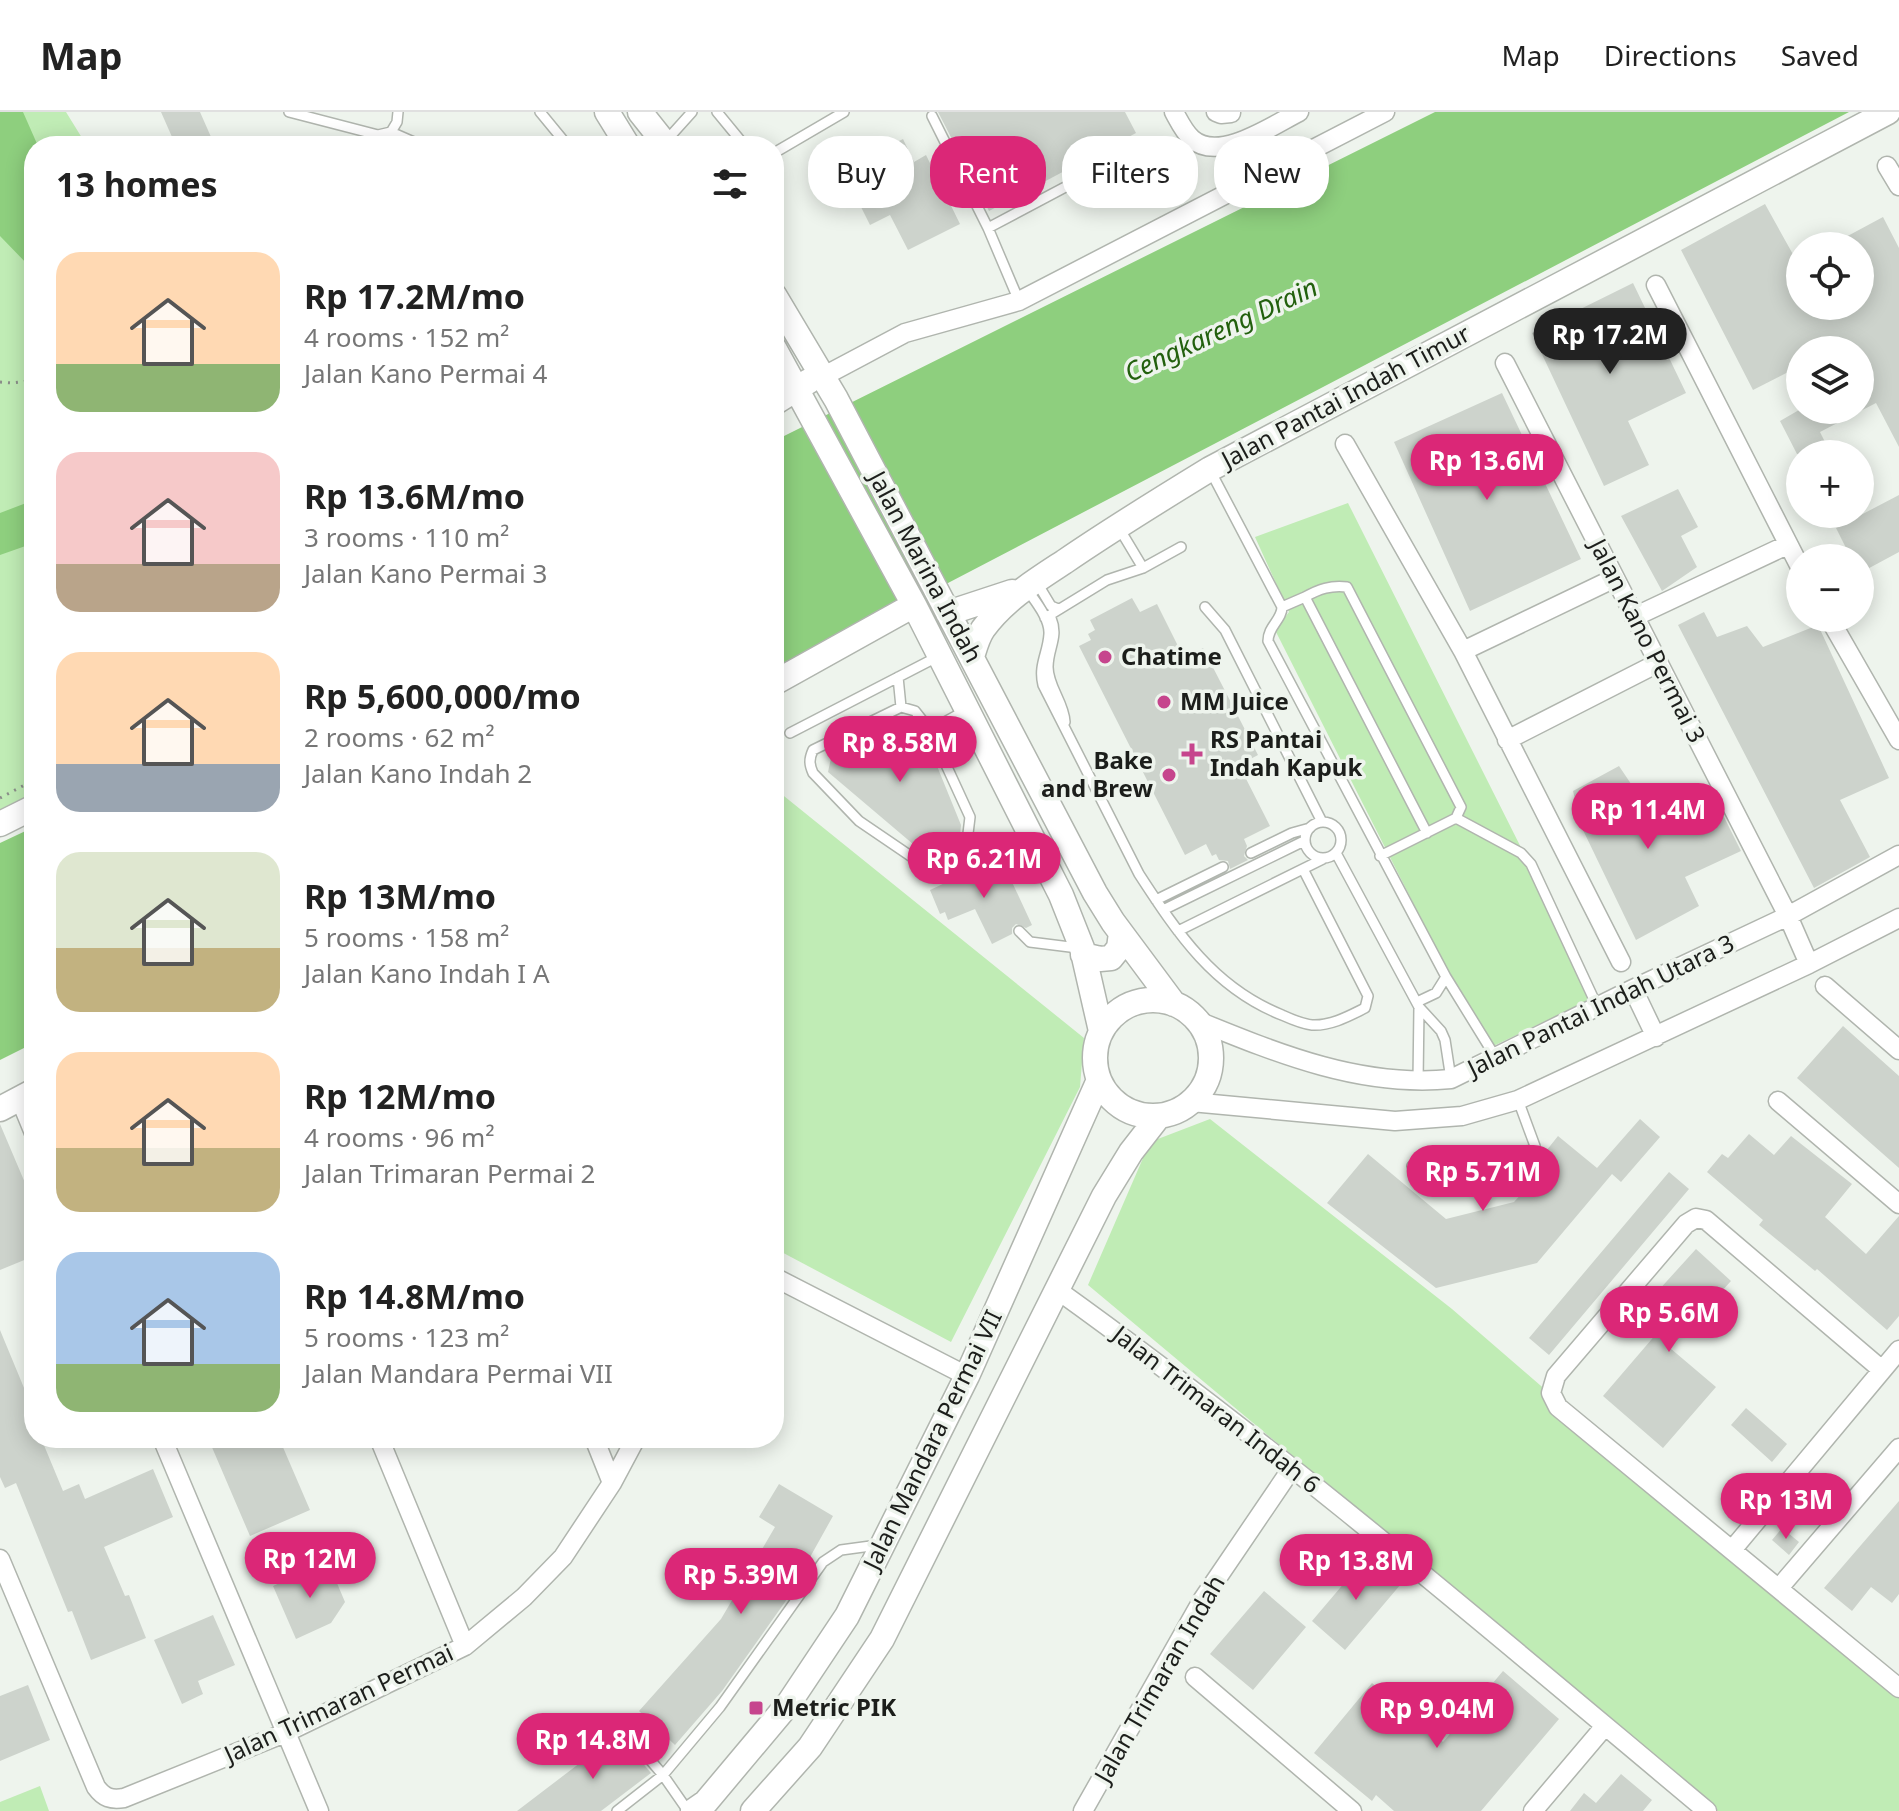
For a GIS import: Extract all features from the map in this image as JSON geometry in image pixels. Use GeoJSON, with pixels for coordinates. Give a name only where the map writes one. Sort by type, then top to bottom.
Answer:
{"type":"FeatureCollection","features":[{"type":"Feature","properties":{"kind":"main road"},"geometry":{"type":"LineString","coordinates":[[607,112],[622,136]]}},
{"type":"Feature","properties":{"kind":"main road"},"geometry":{"type":"LineString","coordinates":[[640,112],[659,136]]}},
{"type":"Feature","properties":{"kind":"main road","name":"Jalan Pantai Indah Timur"},"geometry":{"type":"LineString","coordinates":[[972,657],[977,639],[984,629],[1002,607],[1031,584],[1210,469],[1888,112]]}},
{"type":"Feature","properties":{"kind":"main road","name":"Jalan Marina Indah"},"geometry":{"type":"LineString","coordinates":[[784,310],[824,376],[1095,893],[1174,1004]]}},
{"type":"Feature","properties":{"kind":"main road"},"geometry":{"type":"LineString","coordinates":[[784,346],[791,344],[796,329]]}},
{"type":"Feature","properties":{"kind":"main road","name":"Jalan Marina Indah"},"geometry":{"type":"LineString","coordinates":[[784,364],[913,604],[1061,895],[1083,952],[1101,1031]]}},
{"type":"Feature","properties":{"kind":"main road"},"geometry":{"type":"LineString","coordinates":[[784,402],[804,399],[804,383],[824,376]]}},
{"type":"Feature","properties":{"kind":"main road","name":"Jalan Pantai Indah Timur"},"geometry":{"type":"LineString","coordinates":[[943,602],[1031,584]]}},
{"type":"Feature","properties":{"kind":"main road"},"geometry":{"type":"LineString","coordinates":[[784,677],[913,604]]}},
{"type":"Feature","properties":{"kind":"main road"},"geometry":{"type":"LineString","coordinates":[[0,824],[24,812]]}},
{"type":"Feature","properties":{"kind":"main road"},"geometry":{"type":"LineString","coordinates":[[1083,952],[1100,959],[1111,958],[1119,948],[1121,933]]}},
{"type":"Feature","properties":{"kind":"main road"},"geometry":{"type":"LineString","coordinates":[[1154,1000],[1174,1004],[1198,1021],[1208,1041],[1211,1063],[1205,1084],[1191,1102],[1177,1111],[1159,1116],[1141,1115],[1123,1108],[1109,1097],[1099,1080],[1095,1064],[1101,1031],[1115,1014],[1133,1003],[1154,1000]]}},
{"type":"Feature","properties":{"kind":"main road","name":"Jalan Mandara Permai VII"},"geometry":{"type":"LineString","coordinates":[[691,1811],[706,1802],[789,1703],[847,1616],[967,1376],[1099,1080]]}},
{"type":"Feature","properties":{"kind":"main road","name":"Jalan Mandara Permai VII"},"geometry":{"type":"LineString","coordinates":[[753,1811],[810,1747],[882,1639],[1104,1196],[1131,1152],[1159,1116]]}},
{"type":"Feature","properties":{"kind":"street"},"geometry":{"type":"LineString","coordinates":[[1174,112],[1193,141],[1213,148],[1238,143],[1299,112]]}},
{"type":"Feature","properties":{"kind":"street"},"geometry":{"type":"LineString","coordinates":[[1216,112],[1231,113]]}},
{"type":"Feature","properties":{"kind":"street"},"geometry":{"type":"LineString","coordinates":[[824,376],[905,333],[1019,301],[1385,112]]}},
{"type":"Feature","properties":{"kind":"street"},"geometry":{"type":"LineString","coordinates":[[1887,166],[1899,186]]}},
{"type":"Feature","properties":{"kind":"street"},"geometry":{"type":"LineString","coordinates":[[1656,285],[1786,544]]}},
{"type":"Feature","properties":{"kind":"street","name":"Jalan Kano Permai 3"},"geometry":{"type":"LineString","coordinates":[[1505,363],[1788,916],[1809,964]]}},
{"type":"Feature","properties":{"kind":"street"},"geometry":{"type":"LineString","coordinates":[[1345,444],[1463,651],[1621,962]]}},
{"type":"Feature","properties":{"kind":"street"},"geometry":{"type":"LineString","coordinates":[[1634,617],[1786,545]]}},
{"type":"Feature","properties":{"kind":"street"},"geometry":{"type":"LineString","coordinates":[[1463,651],[1615,578]]}},
{"type":"Feature","properties":{"kind":"street"},"geometry":{"type":"LineString","coordinates":[[1837,632],[1899,740]]}},
{"type":"Feature","properties":{"kind":"street"},"geometry":{"type":"LineString","coordinates":[[1507,740],[1658,663]]}},
{"type":"Feature","properties":{"kind":"street","name":"Jalan Pantai Indah Utara 3"},"geometry":{"type":"LineString","coordinates":[[1198,1021],[1273,1051],[1362,1076],[1418,1082],[1451,1079],[1788,916],[1899,855]]}},
{"type":"Feature","properties":{"kind":"street","name":"Jalan Pantai Indah Utara 3"},"geometry":{"type":"LineString","coordinates":[[1191,1102],[1395,1121],[1462,1116],[1518,1100],[1809,964],[1899,918]]}},
{"type":"Feature","properties":{"kind":"street"},"geometry":{"type":"LineString","coordinates":[[1825,986],[1899,1050]]}},
{"type":"Feature","properties":{"kind":"street"},"geometry":{"type":"LineString","coordinates":[[1633,989],[1656,1037]]}},
{"type":"Feature","properties":{"kind":"street"},"geometry":{"type":"LineString","coordinates":[[1778,1101],[1899,1204]]}},
{"type":"Feature","properties":{"kind":"street"},"geometry":{"type":"LineString","coordinates":[[1882,1370],[1706,1220],[1696,1218],[1686,1224],[1556,1376],[1551,1393],[1558,1407],[1899,1688]]}},
{"type":"Feature","properties":{"kind":"street"},"geometry":{"type":"LineString","coordinates":[[784,1282],[967,1376]]}},
{"type":"Feature","properties":{"kind":"street","name":"Jalan Trimaran Indah 6"},"geometry":{"type":"LineString","coordinates":[[1056,1289],[1152,1358],[1292,1468],[1707,1811]]}},
{"type":"Feature","properties":{"kind":"street"},"geometry":{"type":"LineString","coordinates":[[1732,1550],[1899,1350]]}},
{"type":"Feature","properties":{"kind":"street"},"geometry":{"type":"LineString","coordinates":[[166,1448],[319,1811]]}},
{"type":"Feature","properties":{"kind":"street"},"geometry":{"type":"LineString","coordinates":[[383,1448],[465,1646]]}},
{"type":"Feature","properties":{"kind":"street"},"geometry":{"type":"LineString","coordinates":[[598,1448],[612,1483]]}},
{"type":"Feature","properties":{"kind":"street","name":"Jalan Trimaran Permai"},"geometry":{"type":"LineString","coordinates":[[0,1559],[96,1787],[102,1795],[113,1799],[124,1798],[285,1733],[465,1646],[524,1597],[563,1557],[612,1483],[631,1448]]}},
{"type":"Feature","properties":{"kind":"street"},"geometry":{"type":"LineString","coordinates":[[1779,1588],[1899,1448]]}},
{"type":"Feature","properties":{"kind":"street","name":"Jalan Trimaran Indah"},"geometry":{"type":"LineString","coordinates":[[1083,1811],[1203,1599],[1292,1468]]}},
{"type":"Feature","properties":{"kind":"street"},"geometry":{"type":"LineString","coordinates":[[1195,1677],[1352,1811]]}},
{"type":"Feature","properties":{"kind":"street"},"geometry":{"type":"LineString","coordinates":[[1533,1811],[1605,1726]]}},
{"type":"Feature","properties":{"kind":"lane"},"geometry":{"type":"LineString","coordinates":[[289,112],[378,135],[391,132],[400,136]]}},
{"type":"Feature","properties":{"kind":"lane"},"geometry":{"type":"LineString","coordinates":[[391,132],[398,112]]}},
{"type":"Feature","properties":{"kind":"lane"},"geometry":{"type":"LineString","coordinates":[[540,112],[560,136]]}},
{"type":"Feature","properties":{"kind":"lane"},"geometry":{"type":"LineString","coordinates":[[717,112],[737,136]]}},
{"type":"Feature","properties":{"kind":"lane"},"geometry":{"type":"LineString","coordinates":[[784,147],[844,112]]}},
{"type":"Feature","properties":{"kind":"lane"},"geometry":{"type":"LineString","coordinates":[[671,136],[687,114]]}},
{"type":"Feature","properties":{"kind":"lane"},"geometry":{"type":"LineString","coordinates":[[932,116],[988,228],[1019,301]]}},
{"type":"Feature","properties":{"kind":"lane"},"geometry":{"type":"LineString","coordinates":[[988,228],[1062,189]]}},
{"type":"Feature","properties":{"kind":"lane"},"geometry":{"type":"LineString","coordinates":[[1210,469],[1282,607],[1280,617],[1272,624],[1268,641],[1446,977],[1496,1058]]}},
{"type":"Feature","properties":{"kind":"lane"},"geometry":{"type":"LineString","coordinates":[[1117,526],[1143,568]]}},
{"type":"Feature","properties":{"kind":"lane"},"geometry":{"type":"LineString","coordinates":[[1051,614],[1107,580],[1143,568],[1181,547]]}},
{"type":"Feature","properties":{"kind":"lane"},"geometry":{"type":"LineString","coordinates":[[1031,584],[1051,614]]}},
{"type":"Feature","properties":{"kind":"lane"},"geometry":{"type":"LineString","coordinates":[[1031,584],[1051,606],[1041,676],[1055,711],[1065,725],[1139,874],[1156,900],[1214,975],[1263,1007],[1310,1025],[1330,1023],[1365,1008],[1368,996],[1303,869]]}},
{"type":"Feature","properties":{"kind":"lane"},"geometry":{"type":"LineString","coordinates":[[1282,607],[1321,589],[1335,585],[1347,587],[1461,807],[1456,818],[1380,856]]}},
{"type":"Feature","properties":{"kind":"lane"},"geometry":{"type":"LineString","coordinates":[[1305,597],[1427,833]]}},
{"type":"Feature","properties":{"kind":"lane"},"geometry":{"type":"LineString","coordinates":[[1178,931],[1336,853],[1340,847],[1340,833],[1335,827],[1322,822],[1225,630],[1205,607]]}},
{"type":"Feature","properties":{"kind":"lane"},"geometry":{"type":"LineString","coordinates":[[790,733],[939,656]]}},
{"type":"Feature","properties":{"kind":"lane"},"geometry":{"type":"LineString","coordinates":[[898,677],[901,707]]}},
{"type":"Feature","properties":{"kind":"lane"},"geometry":{"type":"LineString","coordinates":[[901,707],[915,711],[930,730],[970,817],[966,850],[953,864],[931,870],[859,821],[813,773],[809,760],[813,750],[901,707]]}},
{"type":"Feature","properties":{"kind":"lane"},"geometry":{"type":"LineString","coordinates":[[930,730],[966,711]]}},
{"type":"Feature","properties":{"kind":"lane"},"geometry":{"type":"LineString","coordinates":[[940,753],[978,734]]}},
{"type":"Feature","properties":{"kind":"lane"},"geometry":{"type":"LineString","coordinates":[[1456,818],[1521,853],[1531,864],[1597,1006]]}},
{"type":"Feature","properties":{"kind":"lane"},"geometry":{"type":"LineString","coordinates":[[1251,853],[1322,822]]}},
{"type":"Feature","properties":{"kind":"lane"},"geometry":{"type":"LineString","coordinates":[[1163,910],[1304,841],[1310,828]]}},
{"type":"Feature","properties":{"kind":"lane"},"geometry":{"type":"LineString","coordinates":[[1008,876],[1032,836]]}},
{"type":"Feature","properties":{"kind":"lane"},"geometry":{"type":"LineString","coordinates":[[1304,841],[1310,854],[1323,859]]}},
{"type":"Feature","properties":{"kind":"lane"},"geometry":{"type":"LineString","coordinates":[[1336,853],[1418,1004],[1441,1031],[1451,1079]]}},
{"type":"Feature","properties":{"kind":"lane"},"geometry":{"type":"LineString","coordinates":[[1156,900],[1223,867]]}},
{"type":"Feature","properties":{"kind":"lane"},"geometry":{"type":"LineString","coordinates":[[1019,931],[1030,942],[1083,952]]}},
{"type":"Feature","properties":{"kind":"lane"},"geometry":{"type":"LineString","coordinates":[[1418,1004],[1436,993],[1446,977]]}},
{"type":"Feature","properties":{"kind":"lane"},"geometry":{"type":"LineString","coordinates":[[1418,1004],[1418,1082]]}},
{"type":"Feature","properties":{"kind":"lane"},"geometry":{"type":"LineString","coordinates":[[1412,1166],[1534,1150],[1518,1100]]}},
{"type":"Feature","properties":{"kind":"lane"},"geometry":{"type":"LineString","coordinates":[[617,1811],[663,1775],[720,1707],[823,1562],[841,1550],[883,1544]]}},
{"type":"Feature","properties":{"kind":"lane"},"geometry":{"type":"LineString","coordinates":[[616,1720],[691,1811]]}},
{"type":"Feature","properties":{"kind":"path"},"geometry":{"type":"LineString","coordinates":[[0,382],[24,381]]}},
{"type":"Feature","properties":{"kind":"path"},"geometry":{"type":"LineString","coordinates":[[0,798],[24,785]]}},
{"type":"Feature","properties":{"kind":"shaded area"},"geometry":{"type":"Polygon","coordinates":[[[0,112],[66,112],[81,136],[24,136],[24,799],[0,810],[0,112]]]}},
{"type":"Feature","properties":{"kind":"shaded area"},"geometry":{"type":"Polygon","coordinates":[[[1348,503],[1596,997],[1487,1049],[1275,630],[1289,612],[1255,537],[1348,503]]]}},
{"type":"Feature","properties":{"kind":"shaded area"},"geometry":{"type":"Polygon","coordinates":[[[784,796],[1084,1038],[1080,1087],[951,1342],[784,1253],[784,796]]]}},
{"type":"Feature","properties":{"kind":"shaded area"},"geometry":{"type":"Polygon","coordinates":[[[1210,1119],[1452,1309],[1899,1695],[1899,1811],[1718,1811],[1088,1285],[1150,1142],[1210,1119]]]}},
{"type":"Feature","properties":{"kind":"shaded area"},"geometry":{"type":"Polygon","coordinates":[[[40,1786],[49,1811],[0,1811],[0,1802],[40,1786]]]}},
{"type":"Feature","properties":{"kind":"water"},"geometry":{"type":"Polygon","coordinates":[[[0,112],[23,112],[34,136],[24,136],[24,261],[0,236],[0,112]]]}},
{"type":"Feature","properties":{"kind":"water","name":"Cengkareng Drain"},"geometry":{"type":"Polygon","coordinates":[[[1435,112],[1849,112],[948,583],[784,665],[784,436],[1242,208],[1329,208],[1329,165],[1435,112]]]}},
{"type":"Feature","properties":{"kind":"water"},"geometry":{"type":"Polygon","coordinates":[[[24,504],[24,547],[0,555],[0,513],[24,504]]]}},
{"type":"Feature","properties":{"kind":"water"},"geometry":{"type":"Polygon","coordinates":[[[24,832],[24,1048],[0,1060],[0,843],[24,832]]]}},
{"type":"Feature","properties":{"kind":"building"},"geometry":{"type":"Polygon","coordinates":[[[161,112],[200,112],[211,136],[172,136],[161,112]]]}},
{"type":"Feature","properties":{"kind":"building"},"geometry":{"type":"Polygon","coordinates":[[[938,112],[1125,112],[1136,133],[1130,136],[1062,136],[1062,172],[1046,181],[1046,136],[950,136],[938,112]]]}},
{"type":"Feature","properties":{"kind":"building"},"geometry":{"type":"Polygon","coordinates":[[[926,155],[930,163],[930,208],[952,208],[960,224],[908,250],[890,215],[870,225],[862,208],[914,208],[914,162],[926,155]]]}},
{"type":"Feature","properties":{"kind":"building"},"geometry":{"type":"Polygon","coordinates":[[[1765,204],[1786,242],[1786,320],[1874,320],[1874,232],[1855,232],[1883,217],[1899,248],[1899,447],[1874,404],[1874,336],[1786,336],[1786,373],[1753,390],[1681,250],[1765,204]]]}},
{"type":"Feature","properties":{"kind":"building"},"geometry":{"type":"Polygon","coordinates":[[[1633,283],[1686,393],[1628,421],[1649,465],[1604,486],[1532,333],[1633,283]]]}},
{"type":"Feature","properties":{"kind":"building"},"geometry":{"type":"Polygon","coordinates":[[[1502,393],[1581,559],[1470,611],[1394,442],[1502,393]]]}},
{"type":"Feature","properties":{"kind":"building"},"geometry":{"type":"Polygon","coordinates":[[[1786,418],[1786,424],[1835,424],[1820,432],[1824,440],[1790,440],[1780,421],[1786,418]]]}},
{"type":"Feature","properties":{"kind":"building"},"geometry":{"type":"Polygon","coordinates":[[[1678,489],[1698,527],[1681,536],[1697,567],[1662,591],[1621,516],[1678,489]]]}},
{"type":"Feature","properties":{"kind":"building"},"geometry":{"type":"Polygon","coordinates":[[[1899,495],[1899,552],[1874,565],[1874,544],[1844,544],[1836,528],[1874,528],[1874,508],[1899,495]]]}},
{"type":"Feature","properties":{"kind":"building"},"geometry":{"type":"Polygon","coordinates":[[[1132,598],[1140,612],[1157,604],[1184,658],[1203,648],[1258,755],[1239,765],[1270,826],[1244,839],[1247,846],[1244,856],[1248,860],[1230,869],[1228,861],[1219,860],[1216,854],[1212,856],[1206,844],[1185,855],[1079,646],[1091,640],[1088,634],[1095,630],[1090,620],[1132,598]]]}},
{"type":"Feature","properties":{"kind":"building"},"geometry":{"type":"Polygon","coordinates":[[[1704,612],[1717,637],[1747,626],[1763,647],[1800,632],[1821,632],[1889,778],[1840,800],[1870,857],[1814,888],[1678,625],[1704,612]]]}},
{"type":"Feature","properties":{"kind":"building"},"geometry":{"type":"Polygon","coordinates":[[[896,718],[911,718],[924,734],[961,825],[959,847],[945,855],[920,850],[828,772],[833,749],[896,718]]]}},
{"type":"Feature","properties":{"kind":"building"},"geometry":{"type":"Polygon","coordinates":[[[1619,766],[1662,830],[1720,809],[1741,851],[1685,877],[1699,906],[1636,940],[1582,828],[1573,791],[1619,766]]]}},
{"type":"Feature","properties":{"kind":"building"},"geometry":{"type":"Polygon","coordinates":[[[1000,857],[1004,866],[1002,880],[1012,882],[1032,925],[1026,928],[1016,924],[1012,934],[992,944],[975,909],[948,920],[945,912],[940,914],[930,890],[1000,857]]]}},
{"type":"Feature","properties":{"kind":"building"},"geometry":{"type":"Polygon","coordinates":[[[1843,1026],[1899,1076],[1899,1168],[1797,1078],[1843,1026]]]}},
{"type":"Feature","properties":{"kind":"building"},"geometry":{"type":"Polygon","coordinates":[[[1640,1119],[1660,1137],[1621,1182],[1612,1174],[1537,1263],[1436,1288],[1327,1203],[1368,1154],[1446,1219],[1514,1202],[1534,1180],[1527,1175],[1558,1136],[1597,1168],[1640,1119]]]}},
{"type":"Feature","properties":{"kind":"building"},"geometry":{"type":"Polygon","coordinates":[[[0,1124],[24,1180],[24,1260],[0,1270],[0,1124]]]}},
{"type":"Feature","properties":{"kind":"building"},"geometry":{"type":"Polygon","coordinates":[[[1749,1134],[1774,1155],[1791,1136],[1852,1184],[1825,1217],[1866,1254],[1899,1216],[1899,1316],[1887,1330],[1817,1269],[1815,1271],[1759,1225],[1763,1220],[1707,1172],[1722,1154],[1728,1158],[1749,1134]]]}},
{"type":"Feature","properties":{"kind":"building"},"geometry":{"type":"Polygon","coordinates":[[[1669,1172],[1689,1189],[1549,1355],[1529,1338],[1669,1172]]]}},
{"type":"Feature","properties":{"kind":"building"},"geometry":{"type":"Polygon","coordinates":[[[1696,1249],[1731,1281],[1670,1348],[1716,1387],[1663,1448],[1603,1396],[1657,1333],[1637,1314],[1696,1249]]]}},
{"type":"Feature","properties":{"kind":"building"},"geometry":{"type":"Polygon","coordinates":[[[0,1330],[24,1388],[24,1448],[45,1448],[63,1491],[79,1484],[85,1499],[153,1469],[173,1517],[104,1547],[125,1596],[129,1595],[146,1638],[91,1660],[72,1611],[68,1612],[16,1483],[5,1488],[0,1477],[0,1330]]]}},
{"type":"Feature","properties":{"kind":"building"},"geometry":{"type":"Polygon","coordinates":[[[1746,1408],[1787,1444],[1772,1462],[1731,1425],[1746,1408]]]}},
{"type":"Feature","properties":{"kind":"building"},"geometry":{"type":"Polygon","coordinates":[[[212,1448],[283,1448],[310,1510],[250,1536],[212,1448]]]}},
{"type":"Feature","properties":{"kind":"building"},"geometry":{"type":"Polygon","coordinates":[[[779,1484],[833,1516],[785,1602],[722,1691],[675,1745],[639,1711],[721,1619],[775,1527],[759,1517],[779,1484]]]}},
{"type":"Feature","properties":{"kind":"building"},"geometry":{"type":"Polygon","coordinates":[[[1899,1501],[1899,1594],[1892,1603],[1871,1587],[1852,1611],[1824,1588],[1899,1501]]]}},
{"type":"Feature","properties":{"kind":"building"},"geometry":{"type":"Polygon","coordinates":[[[1782,1528],[1799,1542],[1789,1555],[1772,1540],[1782,1528]]]}},
{"type":"Feature","properties":{"kind":"building"},"geometry":{"type":"Polygon","coordinates":[[[1368,1555],[1401,1584],[1345,1650],[1312,1621],[1368,1555]]]}},
{"type":"Feature","properties":{"kind":"building"},"geometry":{"type":"Polygon","coordinates":[[[328,1562],[345,1602],[331,1623],[296,1639],[273,1586],[328,1562]]]}},
{"type":"Feature","properties":{"kind":"building"},"geometry":{"type":"Polygon","coordinates":[[[1264,1591],[1306,1627],[1253,1690],[1210,1654],[1264,1591]]]}},
{"type":"Feature","properties":{"kind":"building"},"geometry":{"type":"Polygon","coordinates":[[[213,1615],[235,1665],[198,1681],[203,1694],[182,1704],[154,1640],[213,1615]]]}},
{"type":"Feature","properties":{"kind":"building"},"geometry":{"type":"Polygon","coordinates":[[[1503,1671],[1559,1719],[1481,1811],[1394,1811],[1376,1795],[1372,1801],[1314,1753],[1372,1683],[1443,1742],[1503,1671]]]}},
{"type":"Feature","properties":{"kind":"building"},"geometry":{"type":"Polygon","coordinates":[[[28,1685],[50,1740],[0,1761],[0,1696],[28,1685]]]}},
{"type":"Feature","properties":{"kind":"building"},"geometry":{"type":"Polygon","coordinates":[[[618,1734],[651,1773],[601,1811],[517,1811],[618,1734]]]}},
{"type":"Feature","properties":{"kind":"building"},"geometry":{"type":"Polygon","coordinates":[[[1621,1774],[1652,1800],[1643,1811],[1570,1811],[1584,1793],[1596,1803],[1621,1774]]]}},
{"type":"Feature","properties":{"kind":"place","name":"Chatime"},"geometry":{"type":"Point","coordinates":[1105,657]}},
{"type":"Feature","properties":{"kind":"place","name":"MM Juice"},"geometry":{"type":"Point","coordinates":[1164,702]}},
{"type":"Feature","properties":{"kind":"place","name":"RS Pantai Indah Kapuk"},"geometry":{"type":"Point","coordinates":[1192,754]}},
{"type":"Feature","properties":{"kind":"place","name":"Bake and Brew"},"geometry":{"type":"Point","coordinates":[1169,775]}},
{"type":"Feature","properties":{"kind":"place","name":"Metric PIK"},"geometry":{"type":"Point","coordinates":[756,1708]}}]}
